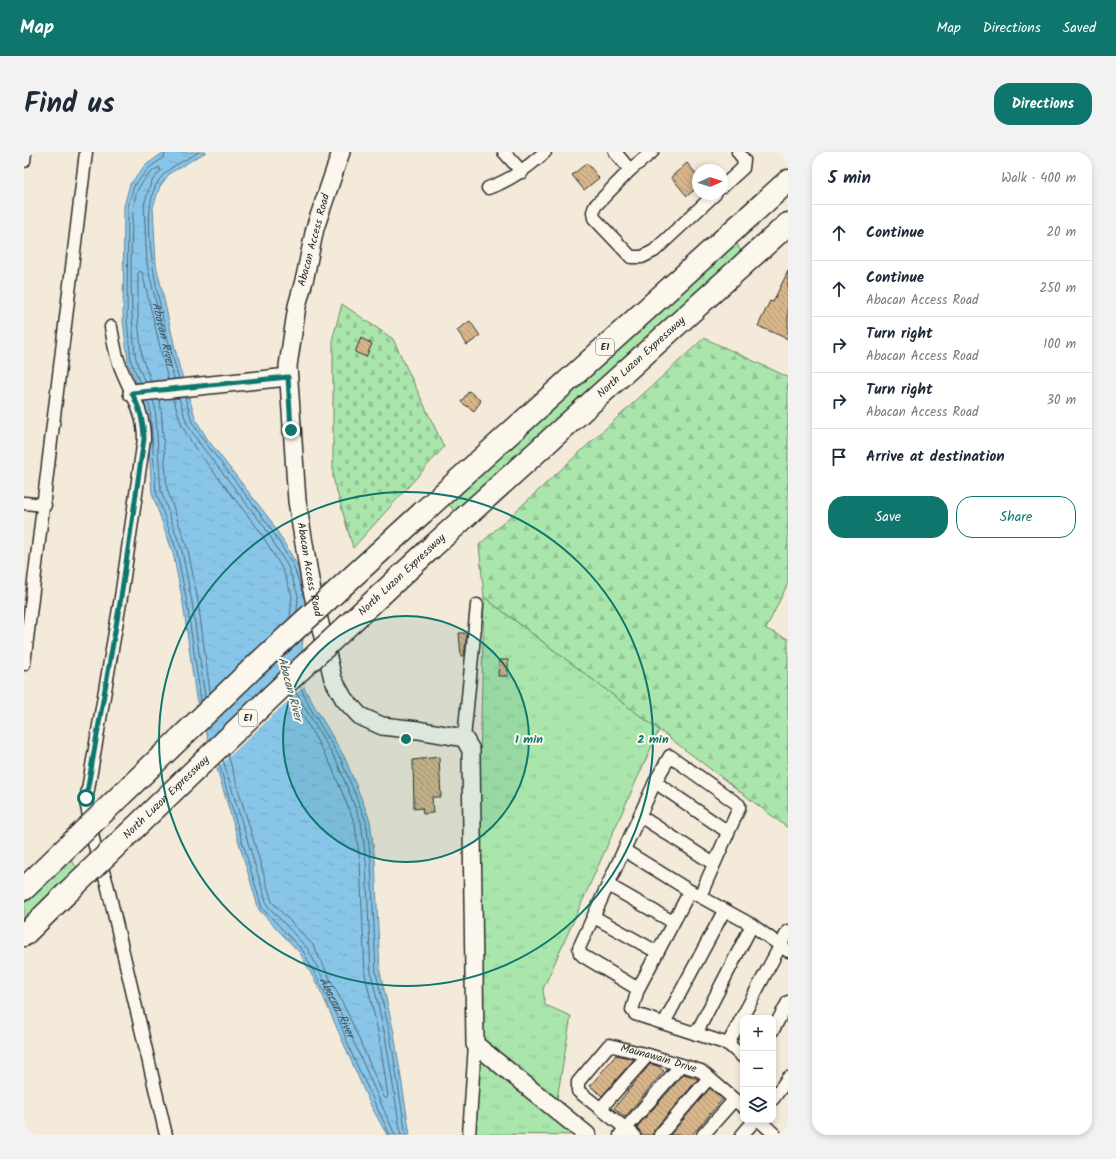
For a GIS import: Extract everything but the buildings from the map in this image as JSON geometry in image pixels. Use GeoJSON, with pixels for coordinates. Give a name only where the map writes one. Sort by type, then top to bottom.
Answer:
{"type":"FeatureCollection","features":[{"type":"Feature","properties":{"kind":"highway","name":"E1"},"geometry":{"type":"LineString","coordinates":[[24,890],[252,669],[788,182]]}},
{"type":"Feature","properties":{"kind":"highway","name":"North Luzon Expressway"},"geometry":{"type":"LineString","coordinates":[[24,935],[274,694],[431,548],[788,224]]}},
{"type":"Feature","properties":{"kind":"street"},"geometry":{"type":"LineString","coordinates":[[24,161],[25,152]]}},
{"type":"Feature","properties":{"kind":"street"},"geometry":{"type":"LineString","coordinates":[[24,664],[45,505],[86,152]]}},
{"type":"Feature","properties":{"kind":"street","name":"Abacan Access Road"},"geometry":{"type":"LineString","coordinates":[[340,152],[315,228],[305,277],[300,292],[288,366],[281,377],[297,501],[311,586],[333,679],[344,699],[360,716],[382,726],[418,730],[464,738]]}},
{"type":"Feature","properties":{"kind":"street"},"geometry":{"type":"LineString","coordinates":[[504,152],[522,172]]}},
{"type":"Feature","properties":{"kind":"street"},"geometry":{"type":"LineString","coordinates":[[488,188],[507,181],[522,172],[545,152]]}},
{"type":"Feature","properties":{"kind":"street"},"geometry":{"type":"LineString","coordinates":[[615,152],[630,170]]}},
{"type":"Feature","properties":{"kind":"street"},"geometry":{"type":"LineString","coordinates":[[652,152],[630,170],[595,206],[593,212],[594,218],[631,257],[642,257],[654,251],[709,200]]}},
{"type":"Feature","properties":{"kind":"street"},"geometry":{"type":"LineString","coordinates":[[728,182],[743,168],[744,160],[738,152]]}},
{"type":"Feature","properties":{"kind":"street"},"geometry":{"type":"LineString","coordinates":[[111,327],[119,363],[134,392],[139,406],[144,425],[144,439],[121,597],[86,801],[94,843],[109,892],[166,1135]]}},
{"type":"Feature","properties":{"kind":"street"},"geometry":{"type":"LineString","coordinates":[[134,392],[281,377]]}},
{"type":"Feature","properties":{"kind":"street"},"geometry":{"type":"LineString","coordinates":[[24,503],[45,505]]}},
{"type":"Feature","properties":{"kind":"street"},"geometry":{"type":"LineString","coordinates":[[469,1135],[475,1044],[471,750],[464,738],[476,605]]}},
{"type":"Feature","properties":{"kind":"street"},"geometry":{"type":"LineString","coordinates":[[638,989],[580,953],[580,948],[655,782],[668,758],[672,757],[739,805],[739,808],[714,864],[695,894],[673,922],[638,989],[632,1006],[635,1014],[728,1044],[740,1054]]}},
{"type":"Feature","properties":{"kind":"street"},"geometry":{"type":"LineString","coordinates":[[655,782],[728,832]]}},
{"type":"Feature","properties":{"kind":"street"},"geometry":{"type":"LineString","coordinates":[[640,816],[714,864]]}},
{"type":"Feature","properties":{"kind":"street"},"geometry":{"type":"LineString","coordinates":[[624,850],[724,911],[752,925],[784,948]]}},
{"type":"Feature","properties":{"kind":"street"},"geometry":{"type":"LineString","coordinates":[[608,884],[673,922]]}},
{"type":"Feature","properties":{"kind":"street"},"geometry":{"type":"LineString","coordinates":[[664,1023],[724,911]]}},
{"type":"Feature","properties":{"kind":"street"},"geometry":{"type":"LineString","coordinates":[[594,916],[657,952]]}},
{"type":"Feature","properties":{"kind":"street"},"geometry":{"type":"LineString","coordinates":[[696,1034],[752,925]]}},
{"type":"Feature","properties":{"kind":"street"},"geometry":{"type":"LineString","coordinates":[[728,1044],[784,948],[788,930]]}},
{"type":"Feature","properties":{"kind":"street"},"geometry":{"type":"LineString","coordinates":[[776,1024],[788,1002]]}},
{"type":"Feature","properties":{"kind":"street"},"geometry":{"type":"LineString","coordinates":[[475,1044],[587,1135]]}},
{"type":"Feature","properties":{"kind":"street","name":"Maunawain Drive"},"geometry":{"type":"LineString","coordinates":[[601,1108],[578,1090],[577,1086],[578,1082],[609,1045],[701,1071],[739,1103]]}},
{"type":"Feature","properties":{"kind":"street"},"geometry":{"type":"LineString","coordinates":[[648,1055],[601,1108],[626,1133],[681,1065]]}},
{"type":"Feature","properties":{"kind":"street"},"geometry":{"type":"LineString","coordinates":[[660,1135],[709,1078]]}},
{"type":"Feature","properties":{"kind":"street"},"geometry":{"type":"LineString","coordinates":[[776,1090],[788,1078]]}},
{"type":"Feature","properties":{"kind":"street"},"geometry":{"type":"LineString","coordinates":[[703,1135],[739,1103]]}},
{"type":"Feature","properties":{"kind":"street"},"geometry":{"type":"LineString","coordinates":[[742,1135],[752,1123]]}},
{"type":"Feature","properties":{"kind":"street"},"geometry":{"type":"LineString","coordinates":[[762,1123],[776,1135]]}},
{"type":"Feature","properties":{"kind":"green space"},"geometry":{"type":"Polygon","coordinates":[[[732,242],[737,244],[742,253],[457,514],[445,500],[732,242]]]}},
{"type":"Feature","properties":{"kind":"green space"},"geometry":{"type":"Polygon","coordinates":[[[342,304],[393,339],[444,447],[353,548],[333,478],[333,337],[342,304]]]}},
{"type":"Feature","properties":{"kind":"green space"},"geometry":{"type":"Polygon","coordinates":[[[704,338],[788,377],[788,583],[766,629],[788,639],[788,828],[484,597],[479,545],[704,338]]]}},
{"type":"Feature","properties":{"kind":"green space"},"geometry":{"type":"Polygon","coordinates":[[[484,597],[659,730],[543,989],[545,1005],[571,1016],[557,1099],[598,1135],[471,1134],[484,597]]]}},
{"type":"Feature","properties":{"kind":"green space"},"geometry":{"type":"Polygon","coordinates":[[[67,857],[80,870],[24,925],[24,899],[67,857]]]}},
{"type":"Feature","properties":{"kind":"water","name":"Abacan River"},"geometry":{"type":"Polygon","coordinates":[[[164,152],[206,152],[170,173],[160,186],[153,207],[156,264],[179,366],[196,420],[208,440],[271,521],[296,563],[308,594],[302,648],[304,688],[345,758],[370,820],[375,860],[380,972],[394,1033],[410,1135],[387,1135],[370,1104],[323,996],[300,953],[259,910],[196,698],[183,603],[173,553],[152,493],[146,408],[128,362],[123,320],[124,206],[130,184],[146,165],[164,152]]]}},
{"type":"Feature","properties":{"kind":"pier"},"geometry":{"type":"Polygon","coordinates":[[[304,659],[306,684],[215,770],[209,749],[304,659]]]}},
{"type":"Feature","properties":{"kind":"route"},"geometry":{"type":"LineString","coordinates":[[86,798],[121,597],[144,439],[144,425],[139,406],[132,393],[288,377],[291,430]]}}]}
